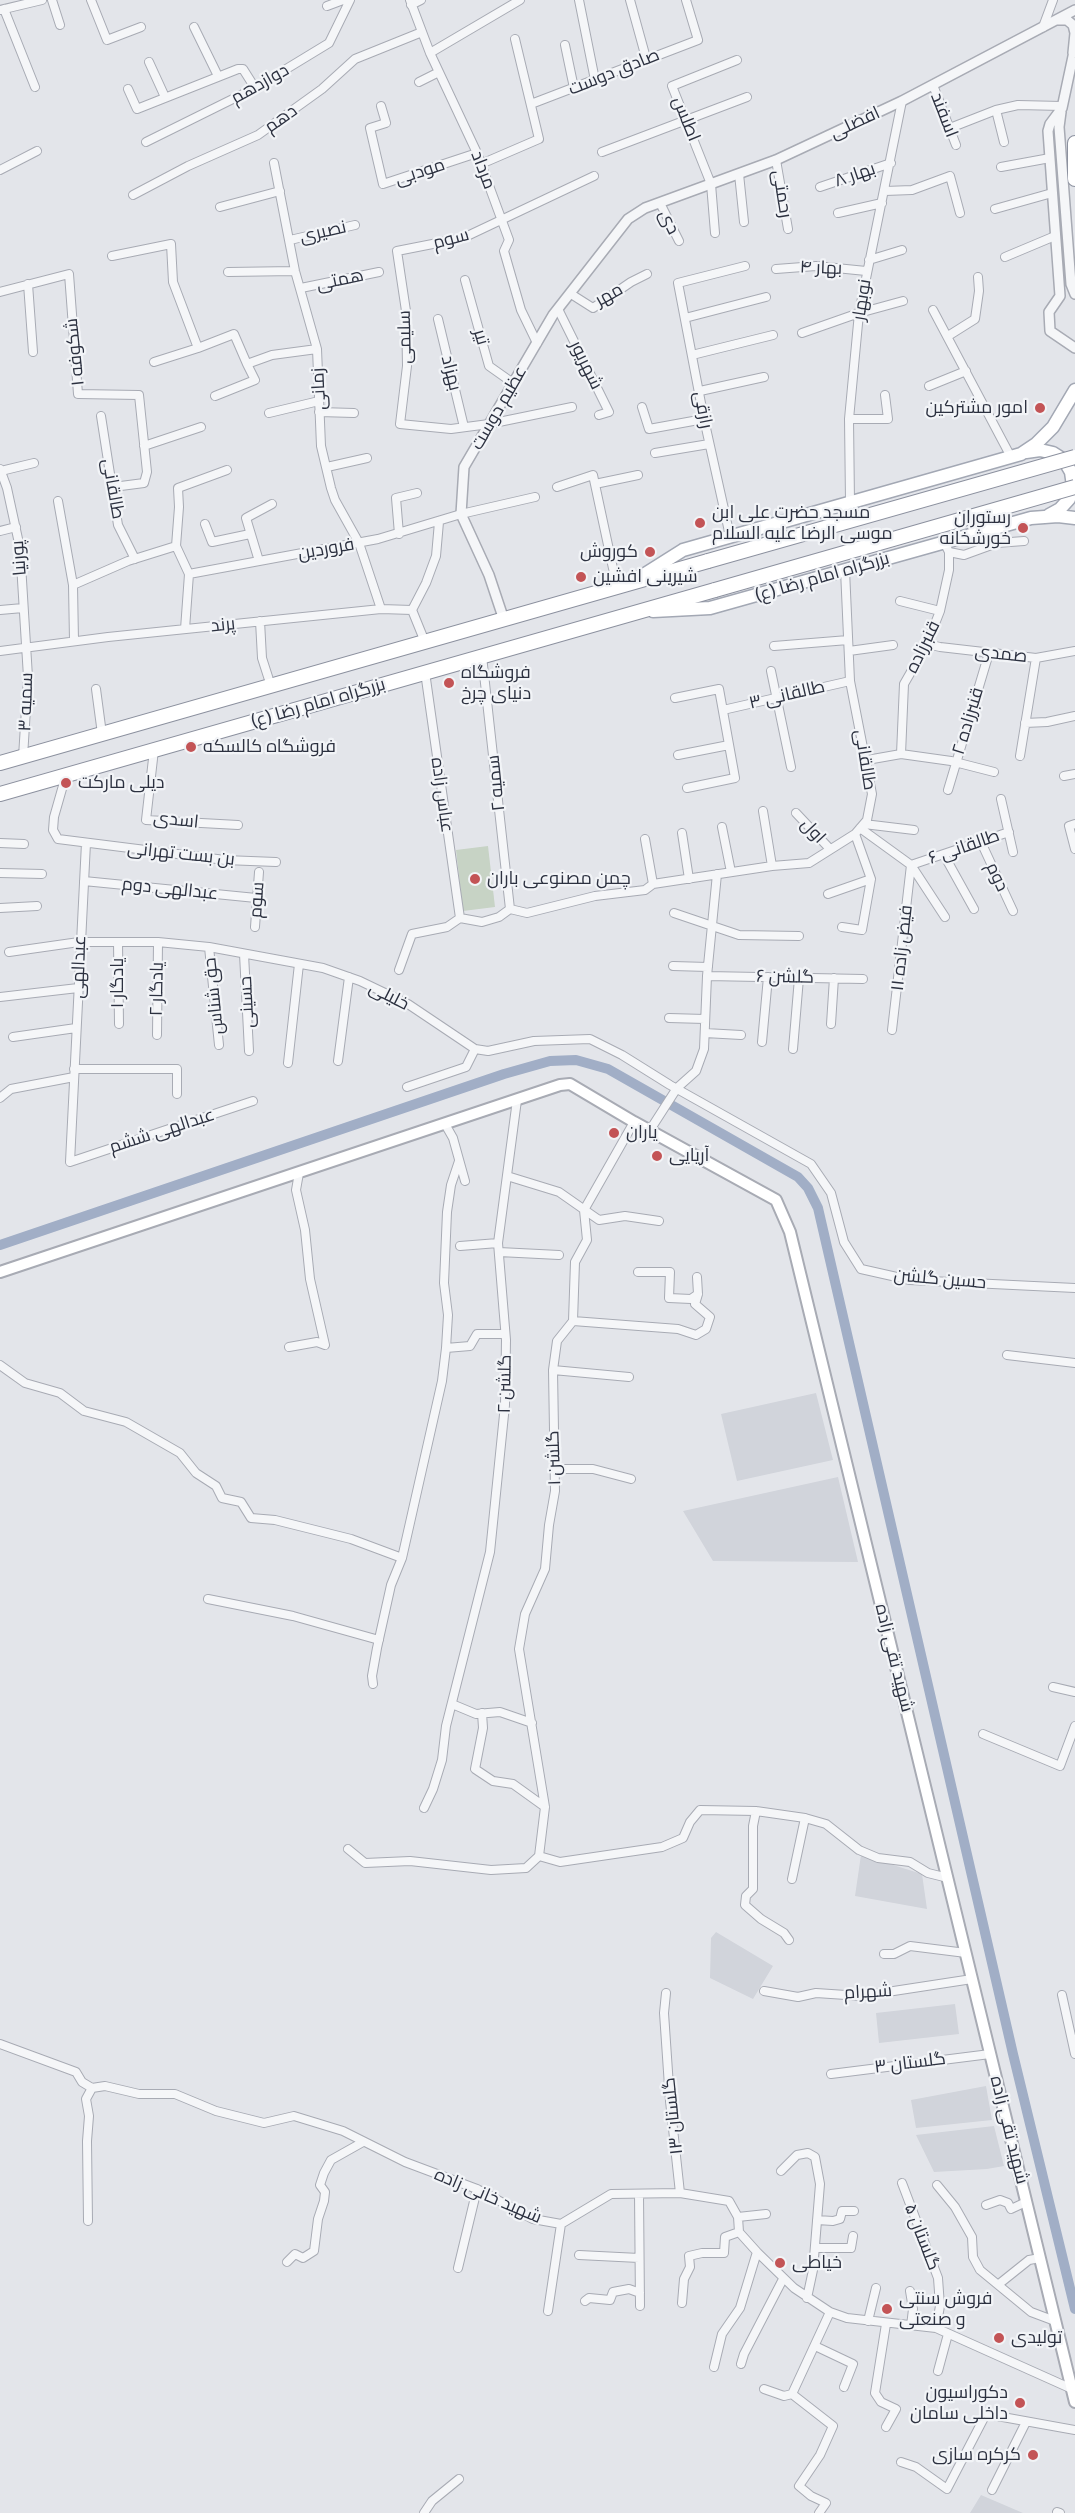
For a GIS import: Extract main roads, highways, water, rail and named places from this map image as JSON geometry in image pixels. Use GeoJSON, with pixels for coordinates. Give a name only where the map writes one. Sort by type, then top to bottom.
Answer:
{"type":"FeatureCollection","features":[{"type":"Feature","properties":{"kind":"highway"},"geometry":{"type":"LineString","coordinates":[[1075,143],[1075,179]]}},
{"type":"Feature","properties":{"kind":"highway","name":"بزرگراه امام رضا (ع)"},"geometry":{"type":"LineString","coordinates":[[0,763],[1075,457]]}},
{"type":"Feature","properties":{"kind":"highway","name":"بزرگراه امام رضا (ع)"},"geometry":{"type":"LineString","coordinates":[[0,794],[1075,487]]}},
{"type":"Feature","properties":{"kind":"main road","name":"بزرگراه امام رضا (ع)"},"geometry":{"type":"LineString","coordinates":[[623,586],[683,550],[1015,456],[1031,447],[1053,427],[1075,390]]}},
{"type":"Feature","properties":{"kind":"main road"},"geometry":{"type":"LineString","coordinates":[[1015,456],[1037,450],[1051,452],[1064,460],[1071,472],[1072,488],[1067,501],[1055,512],[1042,516]]}},
{"type":"Feature","properties":{"kind":"main road","name":"بزرگراه امام رضا (ع)"},"geometry":{"type":"LineString","coordinates":[[636,612],[710,608],[845,570],[946,547],[1042,516],[1075,518]]}},
{"type":"Feature","properties":{"kind":"main road","name":"شهید تقی زاده"},"geometry":{"type":"LineString","coordinates":[[0,1272],[560,1084],[570,1083],[634,1122],[776,1200],[790,1232],[1075,2402]]}},
{"type":"Feature","properties":{"kind":"waterway"},"geometry":{"type":"LineString","coordinates":[[0,1245],[504,1074],[550,1061],[576,1060],[608,1069],[798,1177],[808,1188],[818,1208],[1013,2054],[1075,2309]]}},
{"type":"Feature","properties":{"kind":"place","name":"امور مشترکین"},"geometry":{"type":"Point","coordinates":[1040,408]}},
{"type":"Feature","properties":{"kind":"place","name":"مسجد حضرت علی ابن موسی الرضا علیه السلام"},"geometry":{"type":"Point","coordinates":[700,523]}},
{"type":"Feature","properties":{"kind":"place","name":"رستوران خورشخانه"},"geometry":{"type":"Point","coordinates":[1023,528]}},
{"type":"Feature","properties":{"kind":"place","name":"کوروش"},"geometry":{"type":"Point","coordinates":[650,552]}},
{"type":"Feature","properties":{"kind":"place","name":"شیرینی افشین"},"geometry":{"type":"Point","coordinates":[581,577]}},
{"type":"Feature","properties":{"kind":"place","name":"فروشگاه دنیای چرخ"},"geometry":{"type":"Point","coordinates":[449,683]}},
{"type":"Feature","properties":{"kind":"place","name":"فروشگاه کالسکه"},"geometry":{"type":"Point","coordinates":[191,747]}},
{"type":"Feature","properties":{"kind":"place","name":"دیلی مارکت"},"geometry":{"type":"Point","coordinates":[66,783]}},
{"type":"Feature","properties":{"kind":"place","name":"چمن مصنوعی باران"},"geometry":{"type":"Point","coordinates":[475,879]}},
{"type":"Feature","properties":{"kind":"place","name":"یاران"},"geometry":{"type":"Point","coordinates":[614,1133]}},
{"type":"Feature","properties":{"kind":"place","name":"آریایی"},"geometry":{"type":"Point","coordinates":[657,1156]}},
{"type":"Feature","properties":{"kind":"place","name":"خیاطی"},"geometry":{"type":"Point","coordinates":[780,2263]}},
{"type":"Feature","properties":{"kind":"place","name":"فروش سنتی و صنعتی"},"geometry":{"type":"Point","coordinates":[887,2309]}},
{"type":"Feature","properties":{"kind":"place","name":"تولیدی"},"geometry":{"type":"Point","coordinates":[999,2338]}},
{"type":"Feature","properties":{"kind":"place","name":"دکوراسیون داخلی سامان"},"geometry":{"type":"Point","coordinates":[1020,2403]}},
{"type":"Feature","properties":{"kind":"place","name":"کرکره سازی"},"geometry":{"type":"Point","coordinates":[1033,2455]}}]}
